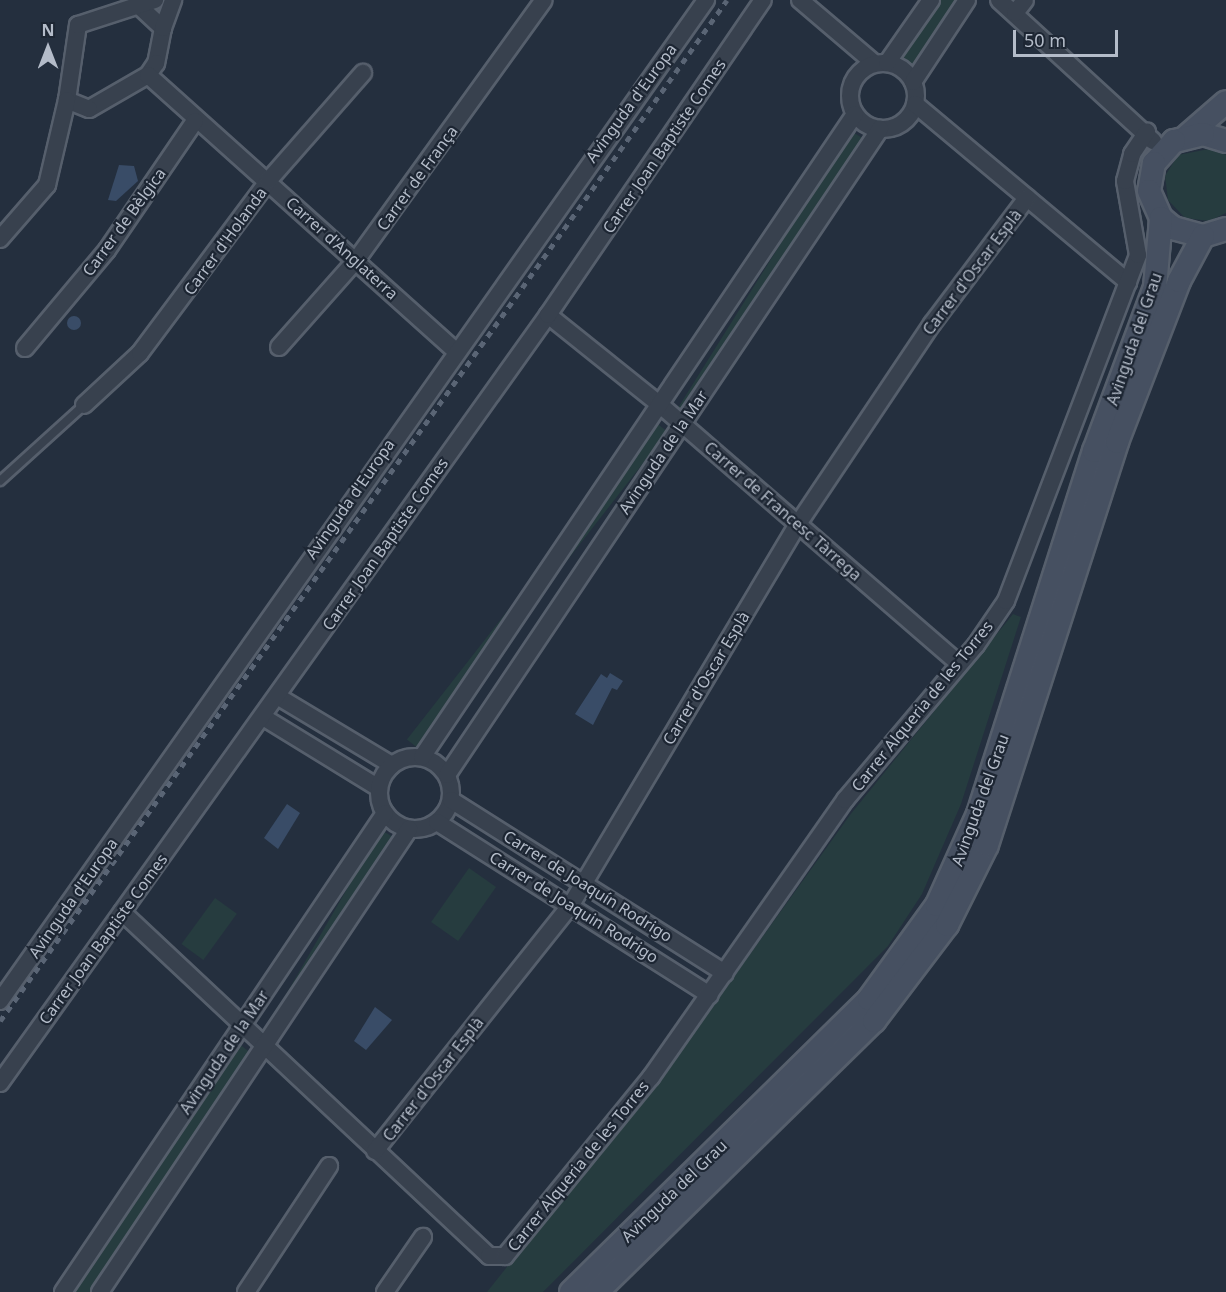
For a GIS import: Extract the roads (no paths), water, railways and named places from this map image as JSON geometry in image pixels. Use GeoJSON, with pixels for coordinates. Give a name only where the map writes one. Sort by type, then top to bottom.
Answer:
{"type":"FeatureCollection","features":[{"type":"Feature","properties":{"kind":"main road"},"geometry":{"type":"LineString","coordinates":[[1220,232],[1180,231],[1161,218],[1149,184],[1162,151],[1188,135],[1226,102]]}},
{"type":"Feature","properties":{"kind":"main road"},"geometry":{"type":"LineString","coordinates":[[1188,135],[1226,141]]}},
{"type":"Feature","properties":{"kind":"main road","name":"Avinguda del Grau"},"geometry":{"type":"LineString","coordinates":[[571,1292],[869,999],[937,905],[978,814],[1094,451],[1155,287],[1161,218]]}},
{"type":"Feature","properties":{"kind":"main road","name":"Avinguda del Grau"},"geometry":{"type":"LineString","coordinates":[[597,1292],[874,1021],[947,925],[987,845],[1117,442],[1179,281],[1220,232]]}},
{"type":"Feature","properties":{"kind":"street"},"geometry":{"type":"LineString","coordinates":[[64,125],[147,75],[156,63],[163,28],[173,0]]}},
{"type":"Feature","properties":{"kind":"street","name":"Carrer de França"},"geometry":{"type":"LineString","coordinates":[[279,348],[357,259],[544,0]]}},
{"type":"Feature","properties":{"kind":"street","name":"Avinguda d'Europa"},"geometry":{"type":"LineString","coordinates":[[0,1001],[455,350],[706,0]]}},
{"type":"Feature","properties":{"kind":"street","name":"Carrer Joan Baptiste Comes"},"geometry":{"type":"LineString","coordinates":[[0,1083],[548,315],[763,0]]}},
{"type":"Feature","properties":{"kind":"street"},"geometry":{"type":"LineString","coordinates":[[800,0],[880,63],[913,82]]}},
{"type":"Feature","properties":{"kind":"street"},"geometry":{"type":"LineString","coordinates":[[931,0],[880,63],[851,85],[855,114],[880,129],[898,126],[915,104],[913,82],[967,0]]}},
{"type":"Feature","properties":{"kind":"street"},"geometry":{"type":"LineString","coordinates":[[999,0],[1020,7],[1148,132],[1162,151]]}},
{"type":"Feature","properties":{"kind":"street"},"geometry":{"type":"LineString","coordinates":[[2,229],[34,207],[47,185],[64,125],[78,26],[147,3],[163,28]]}},
{"type":"Feature","properties":{"kind":"street","name":"Carrer d'Holanda"},"geometry":{"type":"LineString","coordinates":[[84,405],[140,353],[268,181],[363,73]]}},
{"type":"Feature","properties":{"kind":"street","name":"Carrer d'Anglaterra"},"geometry":{"type":"LineString","coordinates":[[147,75],[195,121],[357,259],[455,350]]}},
{"type":"Feature","properties":{"kind":"street"},"geometry":{"type":"LineString","coordinates":[[67,100],[89,109]]}},
{"type":"Feature","properties":{"kind":"street"},"geometry":{"type":"LineString","coordinates":[[915,104],[1128,282]]}},
{"type":"Feature","properties":{"kind":"street","name":"Avinguda de la Mar"},"geometry":{"type":"LineString","coordinates":[[422,757],[658,403],[855,114]]}},
{"type":"Feature","properties":{"kind":"street","name":"Carrer de Bèlgica"},"geometry":{"type":"LineString","coordinates":[[26,348],[107,250],[195,121]]}},
{"type":"Feature","properties":{"kind":"street","name":"Avinguda de la Mar"},"geometry":{"type":"LineString","coordinates":[[447,775],[880,129]]}},
{"type":"Feature","properties":{"kind":"street","name":"Avinguda del Grau"},"geometry":{"type":"LineString","coordinates":[[1128,282],[1140,245],[1127,211],[1125,181],[1132,154],[1148,132]]}},
{"type":"Feature","properties":{"kind":"street","name":"Carrer d'Oscar Esplà"},"geometry":{"type":"LineString","coordinates":[[375,1151],[572,903],[798,524],[932,324],[1027,198]]}},
{"type":"Feature","properties":{"kind":"street","name":"Carrer Alqueria de les Torres"},"geometry":{"type":"LineString","coordinates":[[122,912],[241,1027],[489,1256],[505,1256],[599,1144],[710,995],[845,800],[959,664],[1021,571],[1128,282]]}},
{"type":"Feature","properties":{"kind":"street","name":"Carrer de Francesc Tàrrega"},"geometry":{"type":"LineString","coordinates":[[548,315],[658,403],[959,664]]}},
{"type":"Feature","properties":{"kind":"street"},"geometry":{"type":"LineString","coordinates":[[277,696],[392,765]]}},
{"type":"Feature","properties":{"kind":"street"},"geometry":{"type":"LineString","coordinates":[[263,717],[379,788]]}},
{"type":"Feature","properties":{"kind":"street"},"geometry":{"type":"LineString","coordinates":[[422,757],[447,775],[451,800],[437,822],[409,829],[385,813],[379,788],[392,765],[422,757]]}},
{"type":"Feature","properties":{"kind":"street","name":"Carrer de Joaquín Rodrigo"},"geometry":{"type":"LineString","coordinates":[[451,800],[585,882],[725,973]]}},
{"type":"Feature","properties":{"kind":"street","name":"Avinguda de la Mar"},"geometry":{"type":"LineString","coordinates":[[63,1292],[385,813]]}},
{"type":"Feature","properties":{"kind":"street","name":"Carrer de Joaquin Rodrigo"},"geometry":{"type":"LineString","coordinates":[[437,822],[572,903],[710,995]]}},
{"type":"Feature","properties":{"kind":"street","name":"Avinguda de la Mar"},"geometry":{"type":"LineString","coordinates":[[100,1292],[266,1049],[409,829]]}},
{"type":"Feature","properties":{"kind":"street"},"geometry":{"type":"LineString","coordinates":[[246,1292],[328,1166]]}},
{"type":"Feature","properties":{"kind":"street"},"geometry":{"type":"LineString","coordinates":[[385,1292],[423,1237]]}},
{"type":"Feature","properties":{"kind":"lane"},"geometry":{"type":"LineString","coordinates":[[0,481],[84,405]]}},
{"type":"Feature","properties":{"kind":"water"},"geometry":{"type":"Polygon","coordinates":[[[119,165],[134,166],[138,181],[116,201],[108,200],[119,165]]]}},
{"type":"Feature","properties":{"kind":"water"},"geometry":{"type":"Polygon","coordinates":[[[74,316],[79,318],[81,323],[79,328],[74,330],[69,328],[67,323],[69,318],[74,316]]]}},
{"type":"Feature","properties":{"kind":"water"},"geometry":{"type":"Polygon","coordinates":[[[610,673],[623,681],[617,690],[612,688],[593,725],[575,714],[601,674],[607,678],[610,673]]]}},
{"type":"Feature","properties":{"kind":"water"},"geometry":{"type":"Polygon","coordinates":[[[287,804],[300,813],[278,849],[264,838],[287,804]]]}},
{"type":"Feature","properties":{"kind":"water"},"geometry":{"type":"Polygon","coordinates":[[[375,1007],[392,1020],[366,1050],[354,1041],[375,1007]]]}},
{"type":"Feature","properties":{"kind":"railway"},"geometry":{"type":"LineString","coordinates":[[0,1021],[727,0]]}}]}
